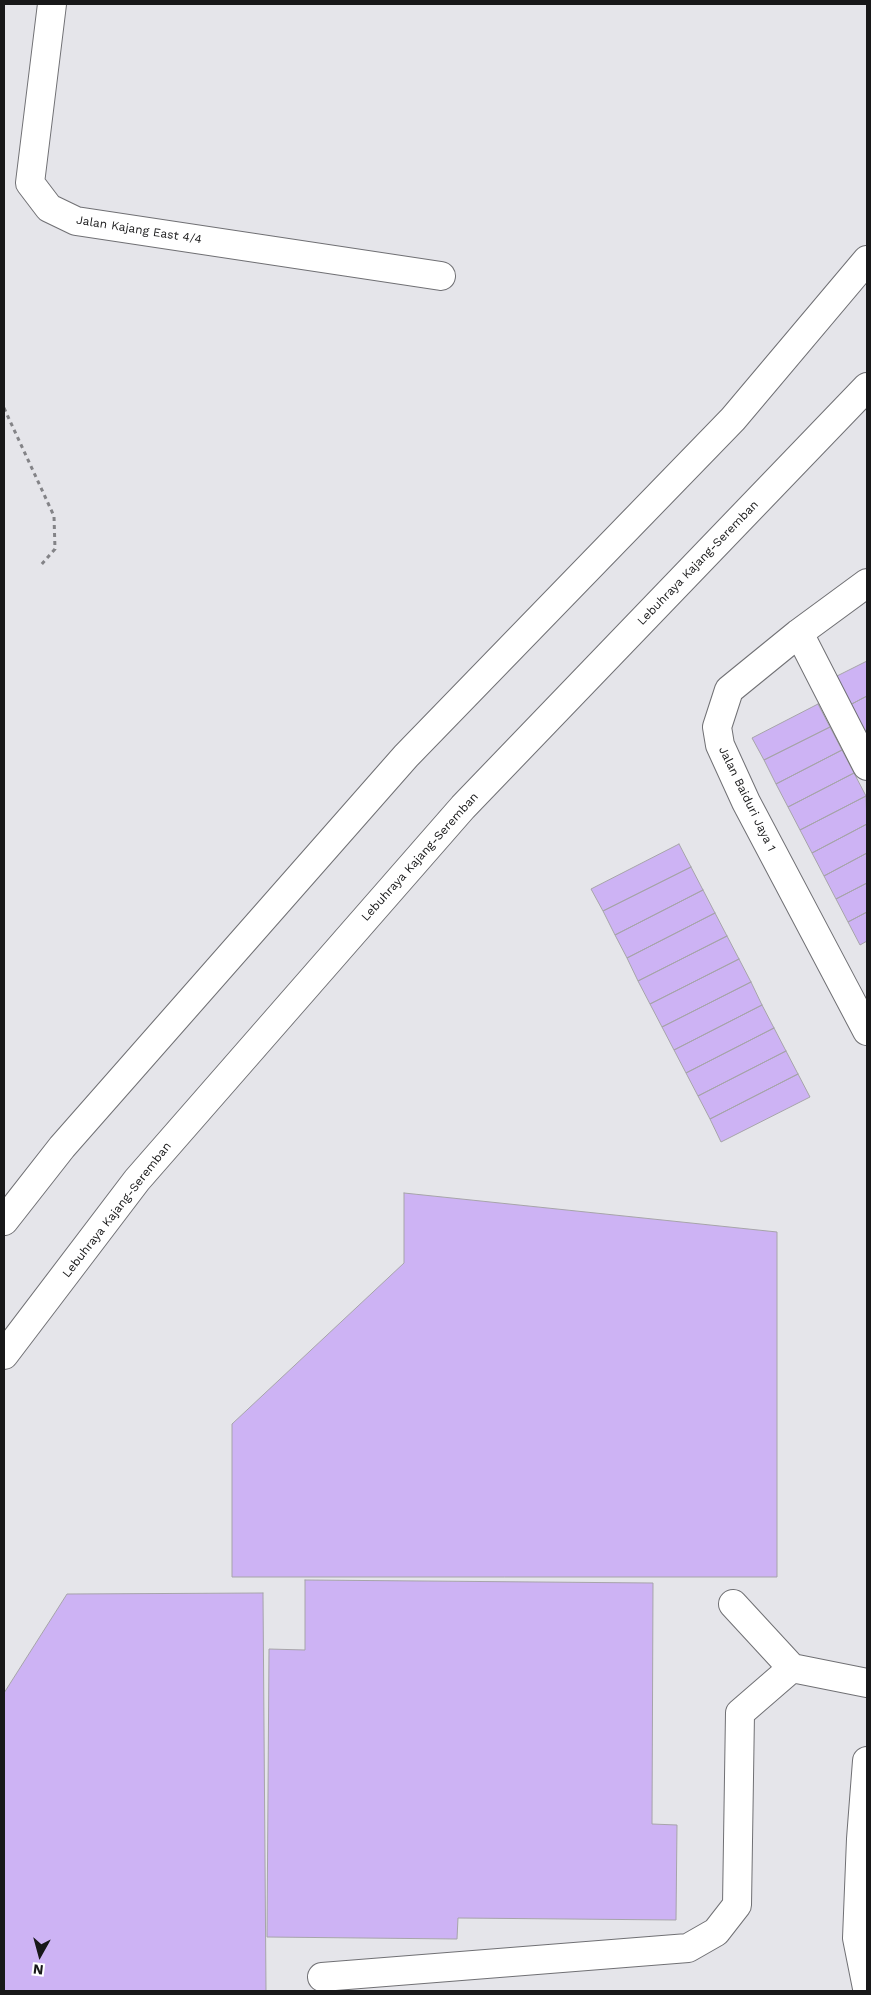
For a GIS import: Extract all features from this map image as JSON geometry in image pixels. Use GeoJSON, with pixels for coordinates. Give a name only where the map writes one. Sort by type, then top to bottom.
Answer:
{"type":"FeatureCollection","features":[{"type":"Feature","properties":{"kind":"main road","name":"Jalan Kajang East 4/4"},"geometry":{"type":"LineString","coordinates":[[52,4],[30,183],[50,208],[76,221],[441,276]]}},
{"type":"Feature","properties":{"kind":"main road"},"geometry":{"type":"LineString","coordinates":[[4,1221],[68,1140],[406,756],[732,420],[867,260]]}},
{"type":"Feature","properties":{"kind":"main road","name":"Lebuhraya Kajang-Seremban"},"geometry":{"type":"LineString","coordinates":[[4,1355],[138,1180],[464,807],[867,386]]}},
{"type":"Feature","properties":{"kind":"main road","name":"Jalan Baiduri Jaya 1"},"geometry":{"type":"LineString","coordinates":[[867,583],[799,633],[729,690],[717,727],[720,745],[746,802],[867,1031]]}},
{"type":"Feature","properties":{"kind":"main road"},"geometry":{"type":"LineString","coordinates":[[799,633],[867,766]]}},
{"type":"Feature","properties":{"kind":"main road"},"geometry":{"type":"LineString","coordinates":[[732,1604],[792,1668],[867,1683]]}},
{"type":"Feature","properties":{"kind":"main road"},"geometry":{"type":"LineString","coordinates":[[322,1977],[688,1948],[716,1932],[736,1904],[740,1713],[792,1668]]}},
{"type":"Feature","properties":{"kind":"main road"},"geometry":{"type":"LineString","coordinates":[[867,1761],[857,1938],[867,1988]]}},
{"type":"Feature","properties":{"kind":"path"},"geometry":{"type":"LineString","coordinates":[[4,408],[54,516],[55,549],[41,565]]}},
{"type":"Feature","properties":{"kind":"building"},"geometry":{"type":"Polygon","coordinates":[[[867,661],[867,696],[846,707],[831,679],[867,661]]]}},
{"type":"Feature","properties":{"kind":"building"},"geometry":{"type":"Polygon","coordinates":[[[867,696],[867,731],[861,735],[846,707],[867,696]]]}},
{"type":"Feature","properties":{"kind":"building"},"geometry":{"type":"Polygon","coordinates":[[[818,704],[830,727],[764,760],[752,738],[818,704]]]}},
{"type":"Feature","properties":{"kind":"building"},"geometry":{"type":"Polygon","coordinates":[[[830,727],[842,750],[776,784],[764,760],[830,727]]]}},
{"type":"Feature","properties":{"kind":"building"},"geometry":{"type":"Polygon","coordinates":[[[842,750],[854,773],[788,807],[776,784],[842,750]]]}},
{"type":"Feature","properties":{"kind":"building"},"geometry":{"type":"Polygon","coordinates":[[[854,773],[866,796],[800,830],[788,807],[854,773]]]}},
{"type":"Feature","properties":{"kind":"building"},"geometry":{"type":"Polygon","coordinates":[[[866,796],[867,824],[812,853],[800,830],[866,796]]]}},
{"type":"Feature","properties":{"kind":"building"},"geometry":{"type":"Polygon","coordinates":[[[867,824],[867,853],[824,876],[812,853],[867,824]]]}},
{"type":"Feature","properties":{"kind":"building"},"geometry":{"type":"Polygon","coordinates":[[[679,844],[691,867],[603,911],[591,889],[679,844]]]}},
{"type":"Feature","properties":{"kind":"building"},"geometry":{"type":"Polygon","coordinates":[[[867,853],[867,883],[836,899],[824,876],[867,853]]]}},
{"type":"Feature","properties":{"kind":"building"},"geometry":{"type":"Polygon","coordinates":[[[691,867],[703,890],[615,935],[603,911],[691,867]]]}},
{"type":"Feature","properties":{"kind":"building"},"geometry":{"type":"Polygon","coordinates":[[[867,883],[867,912],[848,922],[836,899],[867,883]]]}},
{"type":"Feature","properties":{"kind":"building"},"geometry":{"type":"Polygon","coordinates":[[[703,890],[715,913],[627,958],[615,935],[703,890]]]}},
{"type":"Feature","properties":{"kind":"building"},"geometry":{"type":"Polygon","coordinates":[[[867,912],[867,941],[860,945],[848,922],[867,912]]]}},
{"type":"Feature","properties":{"kind":"building"},"geometry":{"type":"Polygon","coordinates":[[[715,913],[727,936],[638,981],[627,958],[715,913]]]}},
{"type":"Feature","properties":{"kind":"building"},"geometry":{"type":"Polygon","coordinates":[[[727,936],[739,959],[650,1004],[638,981],[727,936]]]}},
{"type":"Feature","properties":{"kind":"building"},"geometry":{"type":"Polygon","coordinates":[[[739,959],[751,982],[662,1027],[650,1004],[739,959]]]}},
{"type":"Feature","properties":{"kind":"building"},"geometry":{"type":"Polygon","coordinates":[[[751,982],[762,1005],[674,1050],[662,1027],[751,982]]]}},
{"type":"Feature","properties":{"kind":"building"},"geometry":{"type":"Polygon","coordinates":[[[762,1005],[774,1028],[686,1073],[674,1050],[762,1005]]]}},
{"type":"Feature","properties":{"kind":"building"},"geometry":{"type":"Polygon","coordinates":[[[774,1028],[786,1051],[698,1096],[686,1073],[774,1028]]]}},
{"type":"Feature","properties":{"kind":"building"},"geometry":{"type":"Polygon","coordinates":[[[786,1051],[798,1074],[710,1119],[698,1096],[786,1051]]]}},
{"type":"Feature","properties":{"kind":"building"},"geometry":{"type":"Polygon","coordinates":[[[798,1074],[810,1097],[721,1142],[710,1119],[798,1074]]]}},
{"type":"Feature","properties":{"kind":"building"},"geometry":{"type":"Polygon","coordinates":[[[404,1193],[777,1232],[777,1577],[232,1577],[232,1424],[404,1263],[404,1193]]]}},
{"type":"Feature","properties":{"kind":"building"},"geometry":{"type":"Polygon","coordinates":[[[305,1580],[653,1583],[652,1824],[677,1825],[676,1920],[458,1918],[457,1939],[267,1937],[269,1649],[305,1650],[305,1580]]]}},
{"type":"Feature","properties":{"kind":"building"},"geometry":{"type":"Polygon","coordinates":[[[263,1593],[266,1991],[4,1991],[4,1693],[67,1594],[263,1593]]]}}]}
